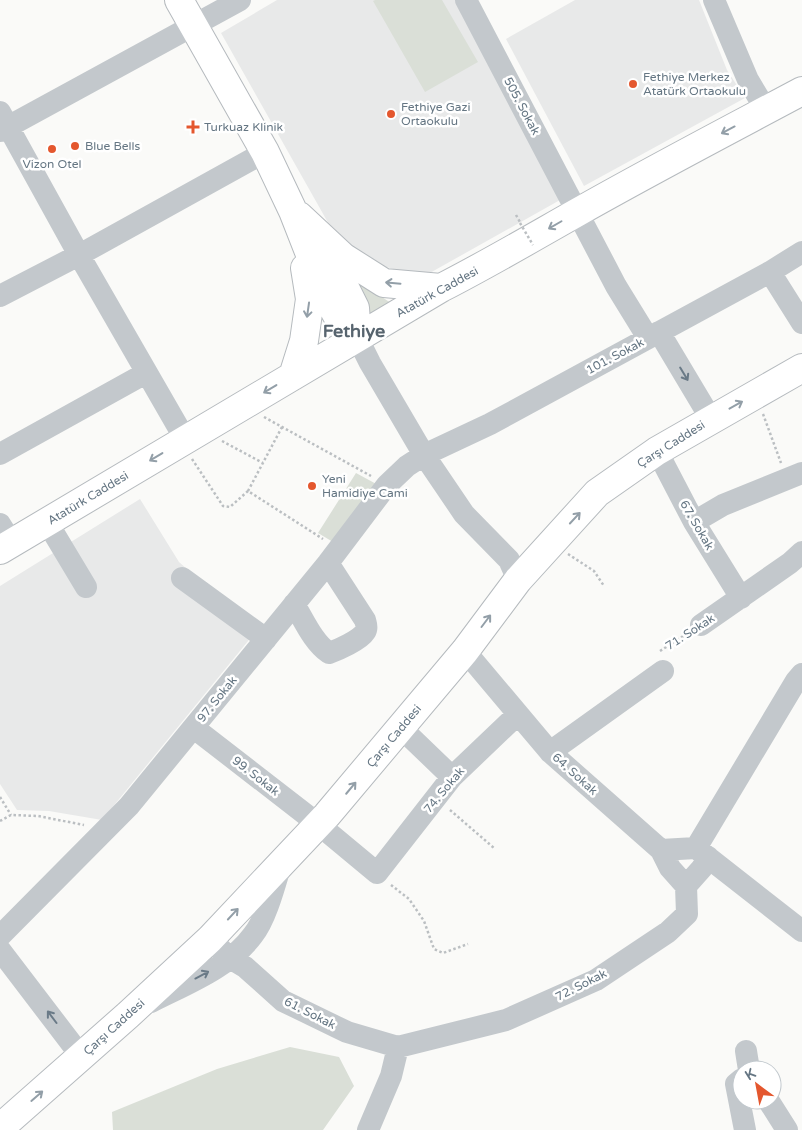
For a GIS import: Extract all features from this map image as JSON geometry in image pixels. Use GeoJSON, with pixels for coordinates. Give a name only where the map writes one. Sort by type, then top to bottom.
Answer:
{"type":"FeatureCollection","features":[{"type":"Feature","properties":{"kind":"main road"},"geometry":{"type":"LineString","coordinates":[[179,0],[265,152],[293,211],[326,295],[339,319],[357,337]]}},
{"type":"Feature","properties":{"kind":"main road","name":"Atatürk Caddesi"},"geometry":{"type":"LineString","coordinates":[[4,539],[47,522],[187,448],[293,376],[441,288],[802,91]]}},
{"type":"Feature","properties":{"kind":"main road"},"geometry":{"type":"LineString","coordinates":[[293,211],[343,257],[384,283],[441,288]]}},
{"type":"Feature","properties":{"kind":"main road"},"geometry":{"type":"LineString","coordinates":[[293,211],[310,299],[304,341],[293,376]]}},
{"type":"Feature","properties":{"kind":"main road","name":"Çarşı Caddesi"},"geometry":{"type":"LineString","coordinates":[[0,1128],[128,1015],[210,939],[318,824],[465,651],[513,570],[542,553],[597,494],[657,451],[802,368]]}},
{"type":"Feature","properties":{"kind":"street"},"geometry":{"type":"LineString","coordinates":[[187,448],[79,254],[3,123],[240,0]]}},
{"type":"Feature","properties":{"kind":"street","name":"505. Sokak"},"geometry":{"type":"LineString","coordinates":[[466,0],[616,286],[653,335],[711,419]]}},
{"type":"Feature","properties":{"kind":"street"},"geometry":{"type":"LineString","coordinates":[[714,0],[748,80],[766,110]]}},
{"type":"Feature","properties":{"kind":"street"},"geometry":{"type":"LineString","coordinates":[[0,296],[265,152]]}},
{"type":"Feature","properties":{"kind":"street","name":"101. Sokak"},"geometry":{"type":"LineString","coordinates":[[424,455],[490,424],[770,272],[802,252]]}},
{"type":"Feature","properties":{"kind":"street"},"geometry":{"type":"LineString","coordinates":[[770,272],[802,323]]}},
{"type":"Feature","properties":{"kind":"street"},"geometry":{"type":"LineString","coordinates":[[357,337],[378,379],[424,455],[464,514],[513,570]]}},
{"type":"Feature","properties":{"kind":"street"},"geometry":{"type":"LineString","coordinates":[[0,454],[146,373]]}},
{"type":"Feature","properties":{"kind":"street","name":"67. Sokak"},"geometry":{"type":"LineString","coordinates":[[657,451],[694,522],[741,598]]}},
{"type":"Feature","properties":{"kind":"street","name":"97. Sokak"},"geometry":{"type":"LineString","coordinates":[[0,936],[129,806],[334,556],[388,485],[407,466],[424,455]]}},
{"type":"Feature","properties":{"kind":"street"},"geometry":{"type":"LineString","coordinates":[[694,522],[723,505],[794,476]]}},
{"type":"Feature","properties":{"kind":"street"},"geometry":{"type":"LineString","coordinates":[[47,522],[86,587]]}},
{"type":"Feature","properties":{"kind":"street","name":"71. Sokak"},"geometry":{"type":"LineString","coordinates":[[701,625],[790,563],[802,552]]}},
{"type":"Feature","properties":{"kind":"street"},"geometry":{"type":"LineString","coordinates":[[294,604],[314,637],[322,648],[329,653],[337,651],[365,632],[367,627],[365,620],[334,556]]}},
{"type":"Feature","properties":{"kind":"street"},"geometry":{"type":"LineString","coordinates":[[182,578],[266,639]]}},
{"type":"Feature","properties":{"kind":"street","name":"64. Sokak"},"geometry":{"type":"LineString","coordinates":[[465,651],[550,752],[661,850],[670,868],[686,886]]}},
{"type":"Feature","properties":{"kind":"street"},"geometry":{"type":"LineString","coordinates":[[550,752],[663,671]]}},
{"type":"Feature","properties":{"kind":"street"},"geometry":{"type":"LineString","coordinates":[[686,886],[702,868],[702,853],[796,681],[802,674]]}},
{"type":"Feature","properties":{"kind":"street","name":"74. Sokak"},"geometry":{"type":"LineString","coordinates":[[377,873],[452,777],[518,714]]}},
{"type":"Feature","properties":{"kind":"street","name":"99. Sokak"},"geometry":{"type":"LineString","coordinates":[[194,728],[318,824],[377,873]]}},
{"type":"Feature","properties":{"kind":"street"},"geometry":{"type":"LineString","coordinates":[[401,728],[452,777]]}},
{"type":"Feature","properties":{"kind":"street"},"geometry":{"type":"LineString","coordinates":[[661,850],[702,853],[802,932]]}},
{"type":"Feature","properties":{"kind":"street"},"geometry":{"type":"LineString","coordinates":[[128,1015],[230,958],[254,934],[270,899],[282,862]]}},
{"type":"Feature","properties":{"kind":"street","name":"72. Sokak"},"geometry":{"type":"LineString","coordinates":[[398,1047],[506,1020],[596,980],[668,932],[687,914],[686,886]]}},
{"type":"Feature","properties":{"kind":"street","name":"61. Sokak"},"geometry":{"type":"LineString","coordinates":[[210,939],[230,958],[245,967],[284,1001],[347,1032],[398,1047]]}},
{"type":"Feature","properties":{"kind":"street"},"geometry":{"type":"LineString","coordinates":[[0,950],[81,1056]]}},
{"type":"Feature","properties":{"kind":"street"},"geometry":{"type":"LineString","coordinates":[[368,1130],[391,1076],[398,1047]]}},
{"type":"Feature","properties":{"kind":"street"},"geometry":{"type":"LineString","coordinates":[[741,1110],[745,1130]]}},
{"type":"Feature","properties":{"kind":"street"},"geometry":{"type":"LineString","coordinates":[[774,1110],[787,1130]]}},
{"type":"Feature","properties":{"kind":"street"},"geometry":{"type":"LineString","coordinates":[[798,1130],[802,1120]]}},
{"type":"Feature","properties":{"kind":"path"},"geometry":{"type":"LineString","coordinates":[[516,215],[533,245]]}},
{"type":"Feature","properties":{"kind":"path"},"geometry":{"type":"LineString","coordinates":[[755,394],[794,476]]}},
{"type":"Feature","properties":{"kind":"path"},"geometry":{"type":"LineString","coordinates":[[261,415],[388,485]]}},
{"type":"Feature","properties":{"kind":"path"},"geometry":{"type":"LineString","coordinates":[[187,448],[223,506],[230,507],[248,491],[282,427]]}},
{"type":"Feature","properties":{"kind":"path"},"geometry":{"type":"LineString","coordinates":[[219,439],[263,463]]}},
{"type":"Feature","properties":{"kind":"path"},"geometry":{"type":"LineString","coordinates":[[248,491],[334,556]]}},
{"type":"Feature","properties":{"kind":"path"},"geometry":{"type":"LineString","coordinates":[[575,559],[594,571],[604,586]]}},
{"type":"Feature","properties":{"kind":"path","name":"71. Sokak"},"geometry":{"type":"LineString","coordinates":[[663,671],[657,654],[701,625]]}},
{"type":"Feature","properties":{"kind":"path"},"geometry":{"type":"LineString","coordinates":[[0,797],[11,815]]}},
{"type":"Feature","properties":{"kind":"path"},"geometry":{"type":"LineString","coordinates":[[436,798],[494,848]]}},
{"type":"Feature","properties":{"kind":"path"},"geometry":{"type":"LineString","coordinates":[[0,821],[11,815],[38,816],[106,830]]}},
{"type":"Feature","properties":{"kind":"path"},"geometry":{"type":"LineString","coordinates":[[377,873],[409,898],[424,921],[434,949],[443,953],[468,944]]}},
{"type":"Feature","properties":{"kind":"shaded area","name":"Fethiye Gazi Ortaokulu"},"geometry":{"type":"Polygon","coordinates":[[[277,0],[455,0],[560,200],[428,274],[406,272],[386,267],[358,253],[335,235],[221,33],[277,0]]]}},
{"type":"Feature","properties":{"kind":"shaded area"},"geometry":{"type":"Polygon","coordinates":[[[442,0],[478,62],[425,92],[373,1],[442,0]]]}},
{"type":"Feature","properties":{"kind":"shaded area","name":"Fethiye Merkez Atatürk Ortaokulu"},"geometry":{"type":"Polygon","coordinates":[[[575,0],[699,0],[727,70],[745,98],[584,186],[506,39],[575,0]]]}},
{"type":"Feature","properties":{"kind":"shaded area"},"geometry":{"type":"Polygon","coordinates":[[[345,273],[391,303],[370,315],[345,273]]]}},
{"type":"Feature","properties":{"kind":"shaded area"},"geometry":{"type":"Polygon","coordinates":[[[356,473],[380,486],[338,545],[318,533],[356,473]]]}},
{"type":"Feature","properties":{"kind":"shaded area"},"geometry":{"type":"Polygon","coordinates":[[[140,499],[179,562],[197,578],[261,625],[102,820],[49,811],[17,810],[0,784],[0,586],[140,499]]]}},
{"type":"Feature","properties":{"kind":"shaded area"},"geometry":{"type":"Polygon","coordinates":[[[290,1047],[339,1057],[354,1086],[323,1130],[113,1130],[112,1112],[217,1069],[290,1047]]]}},
{"type":"Feature","properties":{"kind":"place","name":"Fethiye Merkez Atatürk Ortaokulu"},"geometry":{"type":"Point","coordinates":[633,84]}},
{"type":"Feature","properties":{"kind":"place","name":"Fethiye Gazi Ortaokulu"},"geometry":{"type":"Point","coordinates":[391,114]}},
{"type":"Feature","properties":{"kind":"place","name":"Turkuaz Klinik"},"geometry":{"type":"Point","coordinates":[193,127]}},
{"type":"Feature","properties":{"kind":"place","name":"Blue Bells"},"geometry":{"type":"Point","coordinates":[75,146]}},
{"type":"Feature","properties":{"kind":"place","name":"Vizon Otel"},"geometry":{"type":"Point","coordinates":[52,149]}},
{"type":"Feature","properties":{"kind":"place","name":"Yeni Hamidiye Cami"},"geometry":{"type":"Point","coordinates":[312,486]}},
{"type":"Feature","properties":{"kind":"district","name":"Fethiye"},"geometry":{"type":"Point","coordinates":[354,331]}}]}
